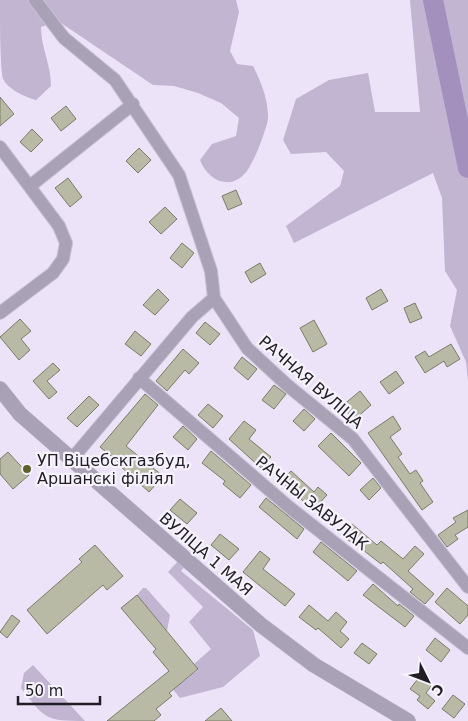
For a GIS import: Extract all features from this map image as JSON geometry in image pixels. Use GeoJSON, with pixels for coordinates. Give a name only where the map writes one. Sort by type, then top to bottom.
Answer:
{"type":"FeatureCollection","features":[{"type":"Feature","properties":{"kind":"street"},"geometry":{"type":"LineString","coordinates":[[35,0],[64,38],[115,80],[133,104],[179,175],[211,270],[214,298],[192,317],[71,460]]}},
{"type":"Feature","properties":{"kind":"street"},"geometry":{"type":"LineString","coordinates":[[30,186],[133,104]]}},
{"type":"Feature","properties":{"kind":"street"},"geometry":{"type":"LineString","coordinates":[[0,147],[59,226],[66,243],[63,259],[53,273],[0,313]]}},
{"type":"Feature","properties":{"kind":"street","name":"РАЧНАЯ ВУЛІЦА"},"geometry":{"type":"LineString","coordinates":[[214,298],[247,348],[287,386],[353,439],[468,588]]}},
{"type":"Feature","properties":{"kind":"street","name":"РАЧНЫ ЗАВУЛАК"},"geometry":{"type":"LineString","coordinates":[[139,378],[289,507],[468,648]]}},
{"type":"Feature","properties":{"kind":"street","name":"ВУЛІЦА 1 МАЯ"},"geometry":{"type":"LineString","coordinates":[[0,389],[20,414],[268,631],[314,665],[408,721]]}},
{"type":"Feature","properties":{"kind":"shaded area"},"geometry":{"type":"Polygon","coordinates":[[[0,0],[236,0],[239,12],[230,51],[237,64],[253,66],[264,91],[268,110],[265,129],[256,154],[247,171],[234,181],[221,181],[208,174],[200,160],[212,144],[236,136],[239,118],[221,103],[198,93],[174,86],[153,85],[58,21],[41,27],[51,86],[36,100],[13,90],[3,79],[0,41],[0,0]]]}},
{"type":"Feature","properties":{"kind":"shaded area"},"geometry":{"type":"Polygon","coordinates":[[[410,0],[468,0],[468,381],[466,362],[450,326],[457,290],[445,271],[442,198],[433,173],[294,243],[286,226],[340,186],[344,171],[326,152],[291,154],[283,140],[296,99],[329,80],[368,73],[375,112],[420,112],[410,0]]]}},
{"type":"Feature","properties":{"kind":"shaded area"},"geometry":{"type":"Polygon","coordinates":[[[179,560],[185,566],[181,571],[253,630],[260,656],[223,687],[180,698],[166,681],[180,684],[198,670],[194,664],[211,649],[189,622],[203,607],[168,572],[179,560]]]}},
{"type":"Feature","properties":{"kind":"shaded area"},"geometry":{"type":"Polygon","coordinates":[[[143,588],[146,588],[170,615],[167,631],[137,595],[143,588]]]}},
{"type":"Feature","properties":{"kind":"shaded area"},"geometry":{"type":"Polygon","coordinates":[[[33,665],[85,721],[54,719],[41,712],[21,688],[24,673],[33,665]]]}},
{"type":"Feature","properties":{"kind":"building"},"geometry":{"type":"Polygon","coordinates":[[[0,97],[14,114],[0,126],[0,97]]]}},
{"type":"Feature","properties":{"kind":"building"},"geometry":{"type":"Polygon","coordinates":[[[66,106],[76,119],[61,131],[51,118],[66,106]]]}},
{"type":"Feature","properties":{"kind":"building"},"geometry":{"type":"Polygon","coordinates":[[[32,129],[43,140],[31,152],[20,142],[32,129]]]}},
{"type":"Feature","properties":{"kind":"building"},"geometry":{"type":"Polygon","coordinates":[[[139,148],[151,160],[138,173],[126,161],[139,148]]]}},
{"type":"Feature","properties":{"kind":"building"},"geometry":{"type":"Polygon","coordinates":[[[68,178],[82,197],[70,207],[55,188],[68,178]]]}},
{"type":"Feature","properties":{"kind":"building"},"geometry":{"type":"Polygon","coordinates":[[[236,190],[242,204],[228,210],[222,196],[236,190]]]}},
{"type":"Feature","properties":{"kind":"building"},"geometry":{"type":"Polygon","coordinates":[[[165,207],[177,219],[161,234],[149,222],[165,207]]]}},
{"type":"Feature","properties":{"kind":"building"},"geometry":{"type":"Polygon","coordinates":[[[182,243],[194,253],[182,268],[170,258],[182,243]]]}},
{"type":"Feature","properties":{"kind":"building"},"geometry":{"type":"Polygon","coordinates":[[[260,263],[266,274],[251,283],[245,272],[260,263]]]}},
{"type":"Feature","properties":{"kind":"building"},"geometry":{"type":"Polygon","coordinates":[[[158,289],[169,300],[155,315],[143,305],[158,289]]]}},
{"type":"Feature","properties":{"kind":"building"},"geometry":{"type":"Polygon","coordinates":[[[381,289],[388,301],[372,310],[366,298],[381,289]]]}},
{"type":"Feature","properties":{"kind":"building"},"geometry":{"type":"Polygon","coordinates":[[[415,303],[422,318],[410,323],[404,308],[415,303]]]}},
{"type":"Feature","properties":{"kind":"building"},"geometry":{"type":"Polygon","coordinates":[[[20,319],[31,331],[21,339],[30,350],[19,360],[0,337],[20,319]]]}},
{"type":"Feature","properties":{"kind":"building"},"geometry":{"type":"Polygon","coordinates":[[[314,320],[327,344],[313,352],[300,328],[314,320]]]}},
{"type":"Feature","properties":{"kind":"building"},"geometry":{"type":"Polygon","coordinates":[[[205,322],[220,334],[210,345],[196,333],[205,322]]]}},
{"type":"Feature","properties":{"kind":"building"},"geometry":{"type":"Polygon","coordinates":[[[135,331],[151,344],[141,356],[125,344],[135,331]]]}},
{"type":"Feature","properties":{"kind":"building"},"geometry":{"type":"Polygon","coordinates":[[[451,344],[460,359],[447,367],[444,361],[425,373],[415,357],[425,351],[429,357],[451,344]]]}},
{"type":"Feature","properties":{"kind":"building"},"geometry":{"type":"Polygon","coordinates":[[[183,349],[199,363],[189,374],[185,370],[167,391],[156,381],[183,349]]]}},
{"type":"Feature","properties":{"kind":"building"},"geometry":{"type":"Polygon","coordinates":[[[242,357],[257,369],[248,380],[234,368],[242,357]]]}},
{"type":"Feature","properties":{"kind":"building"},"geometry":{"type":"Polygon","coordinates":[[[53,363],[60,370],[47,381],[57,392],[49,399],[33,381],[53,363]]]}},
{"type":"Feature","properties":{"kind":"building"},"geometry":{"type":"Polygon","coordinates":[[[396,371],[404,383],[389,394],[380,382],[396,371]]]}},
{"type":"Feature","properties":{"kind":"building"},"geometry":{"type":"Polygon","coordinates":[[[274,385],[286,394],[274,409],[262,400],[274,385]]]}},
{"type":"Feature","properties":{"kind":"building"},"geometry":{"type":"Polygon","coordinates":[[[360,391],[371,405],[354,420],[342,406],[360,391]]]}},
{"type":"Feature","properties":{"kind":"building"},"geometry":{"type":"Polygon","coordinates":[[[145,394],[158,405],[126,446],[163,476],[149,492],[120,466],[121,464],[100,447],[145,394]]]}},
{"type":"Feature","properties":{"kind":"building"},"geometry":{"type":"Polygon","coordinates":[[[89,396],[99,405],[77,427],[67,418],[89,396]]]}},
{"type":"Feature","properties":{"kind":"building"},"geometry":{"type":"Polygon","coordinates":[[[208,404],[223,416],[213,428],[198,415],[208,404]]]}},
{"type":"Feature","properties":{"kind":"building"},"geometry":{"type":"Polygon","coordinates":[[[304,409],[315,419],[304,431],[293,421],[304,409]]]}},
{"type":"Feature","properties":{"kind":"building"},"geometry":{"type":"Polygon","coordinates":[[[393,416],[401,429],[390,437],[402,454],[398,457],[410,474],[416,470],[423,481],[420,483],[433,502],[422,510],[368,433],[393,416]]]}},
{"type":"Feature","properties":{"kind":"building"},"geometry":{"type":"Polygon","coordinates":[[[244,421],[256,430],[249,439],[271,457],[261,468],[229,439],[244,421]]]}},
{"type":"Feature","properties":{"kind":"building"},"geometry":{"type":"Polygon","coordinates":[[[183,426],[197,439],[188,450],[173,437],[183,426]]]}},
{"type":"Feature","properties":{"kind":"building"},"geometry":{"type":"Polygon","coordinates":[[[331,433],[361,463],[349,476],[318,446],[331,433]]]}},
{"type":"Feature","properties":{"kind":"building"},"geometry":{"type":"Polygon","coordinates":[[[211,451],[251,485],[240,498],[223,484],[225,481],[202,463],[211,451]]]}},
{"type":"Feature","properties":{"kind":"building"},"geometry":{"type":"Polygon","coordinates":[[[8,452],[29,475],[13,489],[0,474],[0,459],[8,452]]]}},
{"type":"Feature","properties":{"kind":"building"},"geometry":{"type":"Polygon","coordinates":[[[291,471],[314,492],[318,487],[327,495],[313,510],[281,481],[291,471]]]}},
{"type":"Feature","properties":{"kind":"building"},"geometry":{"type":"Polygon","coordinates":[[[373,478],[381,488],[369,500],[360,490],[373,478]]]}},
{"type":"Feature","properties":{"kind":"building"},"geometry":{"type":"Polygon","coordinates":[[[266,498],[304,529],[297,539],[259,507],[266,498]]]}},
{"type":"Feature","properties":{"kind":"building"},"geometry":{"type":"Polygon","coordinates":[[[180,499],[197,513],[187,524],[170,510],[180,499]]]}},
{"type":"Feature","properties":{"kind":"building"},"geometry":{"type":"Polygon","coordinates":[[[468,510],[468,527],[455,535],[458,539],[447,547],[438,535],[456,522],[453,518],[468,510]]]}},
{"type":"Feature","properties":{"kind":"building"},"geometry":{"type":"Polygon","coordinates":[[[352,524],[377,545],[381,541],[403,559],[415,546],[424,554],[408,571],[434,594],[425,604],[410,592],[413,589],[383,562],[381,564],[342,535],[352,524]]]}},
{"type":"Feature","properties":{"kind":"building"},"geometry":{"type":"Polygon","coordinates":[[[220,534],[239,549],[229,560],[211,545],[220,534]]]}},
{"type":"Feature","properties":{"kind":"building"},"geometry":{"type":"Polygon","coordinates":[[[321,542],[357,571],[348,581],[313,552],[321,542]]]}},
{"type":"Feature","properties":{"kind":"building"},"geometry":{"type":"Polygon","coordinates":[[[95,545],[123,576],[107,590],[103,585],[47,634],[27,610],[82,562],[79,559],[95,545]]]}},
{"type":"Feature","properties":{"kind":"building"},"geometry":{"type":"Polygon","coordinates":[[[260,551],[270,559],[263,569],[295,594],[285,606],[243,572],[260,551]]]}},
{"type":"Feature","properties":{"kind":"building"},"geometry":{"type":"Polygon","coordinates":[[[373,584],[398,606],[399,604],[414,616],[405,627],[363,595],[373,584]]]}},
{"type":"Feature","properties":{"kind":"building"},"geometry":{"type":"Polygon","coordinates":[[[447,588],[468,606],[468,615],[460,624],[435,602],[447,588]]]}},
{"type":"Feature","properties":{"kind":"building"},"geometry":{"type":"Polygon","coordinates":[[[137,595],[198,669],[169,693],[172,696],[156,709],[161,715],[154,721],[107,721],[169,671],[153,652],[156,649],[121,608],[137,595]]]}},
{"type":"Feature","properties":{"kind":"building"},"geometry":{"type":"Polygon","coordinates":[[[309,605],[328,621],[336,612],[347,622],[340,631],[349,639],[341,648],[318,628],[316,630],[299,617],[309,605]]]}},
{"type":"Feature","properties":{"kind":"building"},"geometry":{"type":"Polygon","coordinates":[[[12,615],[20,621],[7,638],[0,632],[12,615]]]}},
{"type":"Feature","properties":{"kind":"building"},"geometry":{"type":"Polygon","coordinates":[[[435,638],[450,650],[441,662],[426,650],[435,638]]]}},
{"type":"Feature","properties":{"kind":"building"},"geometry":{"type":"Polygon","coordinates":[[[362,643],[377,654],[369,664],[354,653],[362,643]]]}},
{"type":"Feature","properties":{"kind":"building"},"geometry":{"type":"Polygon","coordinates":[[[420,676],[432,685],[426,693],[435,701],[428,709],[417,700],[420,696],[410,689],[420,676]]]}},
{"type":"Feature","properties":{"kind":"building"},"geometry":{"type":"Polygon","coordinates":[[[453,695],[465,704],[454,718],[442,709],[453,695]]]}},
{"type":"Feature","properties":{"kind":"building"},"geometry":{"type":"Polygon","coordinates":[[[221,708],[232,721],[205,721],[221,708]]]}},
{"type":"Feature","properties":{"kind":"waterway"},"geometry":{"type":"LineString","coordinates":[[433,0],[468,168]]}},
{"type":"Feature","properties":{"kind":"place","name":"УП Віцебскгазбуд, Аршанскі філіял"},"geometry":{"type":"Point","coordinates":[27,469]}}]}
